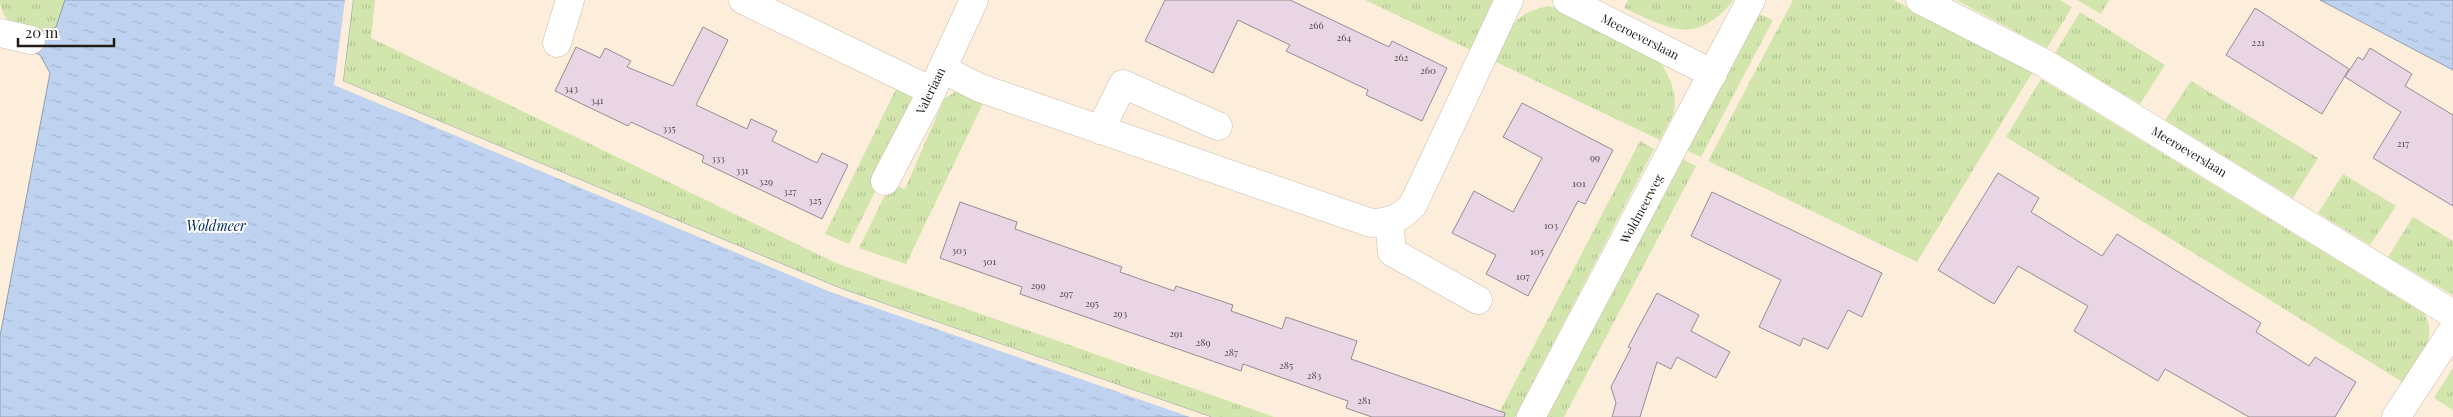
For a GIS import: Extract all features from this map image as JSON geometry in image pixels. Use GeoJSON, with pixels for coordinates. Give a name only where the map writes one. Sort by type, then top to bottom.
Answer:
{"type":"FeatureCollection","features":[{"type":"Feature","properties":{"kind":"street"},"geometry":{"type":"LineString","coordinates":[[557,43],[570,0]]}},
{"type":"Feature","properties":{"kind":"street"},"geometry":{"type":"LineString","coordinates":[[743,0],[792,10],[937,80],[980,88],[1371,223],[1389,222],[1403,215],[1413,205],[1510,0]]}},
{"type":"Feature","properties":{"kind":"street","name":"Valeriaan"},"geometry":{"type":"LineString","coordinates":[[885,181],[937,80],[974,0]]}},
{"type":"Feature","properties":{"kind":"street","name":"Meeroeverslaan"},"geometry":{"type":"LineString","coordinates":[[1567,0],[1713,74]]}},
{"type":"Feature","properties":{"kind":"street","name":"Woldmeerweg"},"geometry":{"type":"LineString","coordinates":[[1531,417],[1751,0]]}},
{"type":"Feature","properties":{"kind":"street","name":"Meeroeverslaan"},"geometry":{"type":"LineString","coordinates":[[1920,0],[2044,63],[2453,314]]}},
{"type":"Feature","properties":{"kind":"street"},"geometry":{"type":"LineString","coordinates":[[0,33],[31,40]]}},
{"type":"Feature","properties":{"kind":"street"},"geometry":{"type":"LineString","coordinates":[[1100,130],[1124,84],[1218,126]]}},
{"type":"Feature","properties":{"kind":"street"},"geometry":{"type":"LineString","coordinates":[[1389,222],[1392,252],[1478,300]]}},
{"type":"Feature","properties":{"kind":"street"},"geometry":{"type":"LineString","coordinates":[[2396,417],[2453,330]]}},
{"type":"Feature","properties":{"kind":"green space"},"geometry":{"type":"Polygon","coordinates":[[[0,0],[65,0],[56,27],[38,31],[29,30],[12,23],[6,17],[0,0]]]}},
{"type":"Feature","properties":{"kind":"green space"},"geometry":{"type":"Polygon","coordinates":[[[353,0],[375,0],[371,38],[836,263],[1274,417],[1211,417],[842,289],[343,81],[353,0]]]}},
{"type":"Feature","properties":{"kind":"green space"},"geometry":{"type":"Polygon","coordinates":[[[1365,0],[1494,0],[1494,7],[1475,52],[1365,0]]]}},
{"type":"Feature","properties":{"kind":"green space"},"geometry":{"type":"Polygon","coordinates":[[[1628,0],[1733,1],[1719,15],[1706,24],[1694,29],[1682,29],[1655,22],[1624,8],[1628,0]]]}},
{"type":"Feature","properties":{"kind":"green space"},"geometry":{"type":"Polygon","coordinates":[[[1793,0],[1894,0],[2032,73],[1917,262],[1708,161],[1793,0]]]}},
{"type":"Feature","properties":{"kind":"green space"},"geometry":{"type":"Polygon","coordinates":[[[1956,0],[2060,0],[2072,7],[2047,48],[1956,0]]]}},
{"type":"Feature","properties":{"kind":"green space"},"geometry":{"type":"Polygon","coordinates":[[[2077,0],[2109,0],[2101,14],[2077,0]]]}},
{"type":"Feature","properties":{"kind":"green space"},"geometry":{"type":"Polygon","coordinates":[[[1549,6],[1562,10],[1652,52],[1663,66],[1671,82],[1675,99],[1674,113],[1660,140],[1494,61],[1508,32],[1519,18],[1537,9],[1549,6]]]}},
{"type":"Feature","properties":{"kind":"green space"},"geometry":{"type":"Polygon","coordinates":[[[2080,12],[2165,65],[2140,104],[2055,53],[2080,12]]]}},
{"type":"Feature","properties":{"kind":"green space"},"geometry":{"type":"Polygon","coordinates":[[[1757,13],[1773,20],[1701,157],[1686,150],[1757,13]]]}},
{"type":"Feature","properties":{"kind":"green space"},"geometry":{"type":"Polygon","coordinates":[[[2041,79],[2425,314],[2429,333],[2428,342],[2421,358],[2404,383],[2006,137],[2041,79]]]}},
{"type":"Feature","properties":{"kind":"green space"},"geometry":{"type":"Polygon","coordinates":[[[2191,81],[2318,158],[2293,198],[2165,120],[2191,81]]]}},
{"type":"Feature","properties":{"kind":"green space"},"geometry":{"type":"Polygon","coordinates":[[[897,87],[909,93],[914,102],[882,178],[849,244],[825,234],[897,87]]]}},
{"type":"Feature","properties":{"kind":"green space"},"geometry":{"type":"Polygon","coordinates":[[[955,92],[984,101],[906,264],[859,248],[891,183],[905,189],[944,99],[955,92]]]}},
{"type":"Feature","properties":{"kind":"green space"},"geometry":{"type":"Polygon","coordinates":[[[1640,141],[1654,149],[1515,417],[1497,417],[1640,141]]]}},
{"type":"Feature","properties":{"kind":"green space"},"geometry":{"type":"Polygon","coordinates":[[[1682,159],[1696,166],[1564,417],[1545,417],[1682,159]]]}},
{"type":"Feature","properties":{"kind":"green space"},"geometry":{"type":"Polygon","coordinates":[[[2343,174],[2396,206],[2370,245],[2318,213],[2343,174]]]}},
{"type":"Feature","properties":{"kind":"green space"},"geometry":{"type":"Polygon","coordinates":[[[2413,217],[2453,241],[2453,295],[2388,257],[2413,217]]]}},
{"type":"Feature","properties":{"kind":"green space"},"geometry":{"type":"Polygon","coordinates":[[[2453,368],[2453,410],[2434,398],[2453,368]]]}},
{"type":"Feature","properties":{"kind":"water","name":"Woldmeer"},"geometry":{"type":"Polygon","coordinates":[[[65,0],[353,0],[343,81],[842,289],[1211,417],[0,417],[0,336],[50,73],[40,55],[29,50],[33,31],[47,31],[56,27],[65,0]]]}},
{"type":"Feature","properties":{"kind":"water"},"geometry":{"type":"Polygon","coordinates":[[[2320,0],[2453,0],[2453,70],[2320,0]]]}},
{"type":"Feature","properties":{"kind":"pier"},"geometry":{"type":"Polygon","coordinates":[[[345,0],[353,0],[343,81],[842,289],[1211,417],[1190,417],[833,293],[334,85],[345,0]]]}},
{"type":"Feature","properties":{"kind":"building"},"geometry":{"type":"Polygon","coordinates":[[[1165,0],[1290,0],[1389,47],[1392,41],[1447,68],[1422,121],[1366,95],[1368,90],[1286,51],[1290,45],[1238,20],[1213,73],[1145,41],[1165,0]]]}},
{"type":"Feature","properties":{"kind":"building"},"geometry":{"type":"Polygon","coordinates":[[[2255,8],[2349,69],[2322,114],[2226,55],[2255,8]]]}},
{"type":"Feature","properties":{"kind":"building"},"geometry":{"type":"Polygon","coordinates":[[[703,27],[728,40],[696,105],[747,129],[751,119],[777,131],[772,141],[817,163],[822,153],[848,165],[822,219],[702,162],[704,156],[631,122],[628,126],[555,91],[576,47],[600,58],[605,48],[631,61],[627,67],[673,86],[703,27]]]}},
{"type":"Feature","properties":{"kind":"building"},"geometry":{"type":"Polygon","coordinates":[[[2370,48],[2412,74],[2405,86],[2453,115],[2453,206],[2373,158],[2401,112],[2345,77],[2358,57],[2363,60],[2370,48]]]}},
{"type":"Feature","properties":{"kind":"building"},"geometry":{"type":"Polygon","coordinates":[[[1522,103],[1613,150],[1585,204],[1578,201],[1528,296],[1486,274],[1496,255],[1452,233],[1474,191],[1513,212],[1542,158],[1503,137],[1522,103]]]}},
{"type":"Feature","properties":{"kind":"building"},"geometry":{"type":"Polygon","coordinates":[[[1998,173],[2039,198],[2031,212],[2102,256],[2117,234],[2261,323],[2256,332],[2309,366],[2315,357],[2356,382],[2335,417],[2249,417],[2165,369],[2158,381],[2074,331],[2088,306],[2018,266],[1994,304],[1938,270],[1998,173]]]}},
{"type":"Feature","properties":{"kind":"building"},"geometry":{"type":"Polygon","coordinates":[[[1712,192],[1882,273],[1862,317],[1848,310],[1828,349],[1803,338],[1800,346],[1759,327],[1781,280],[1691,236],[1712,192]]]}},
{"type":"Feature","properties":{"kind":"building"},"geometry":{"type":"Polygon","coordinates":[[[960,202],[1017,222],[1015,229],[1122,267],[1120,272],[1174,291],[1176,286],[1233,305],[1231,311],[1282,329],[1286,317],[1357,341],[1351,359],[1505,413],[1504,417],[1372,417],[1346,408],[1348,401],[1243,364],[1241,371],[1020,294],[1022,287],[940,258],[960,202]]]}},
{"type":"Feature","properties":{"kind":"building"},"geometry":{"type":"Polygon","coordinates":[[[1657,293],[1699,315],[1691,331],[1730,352],[1716,378],[1677,357],[1671,369],[1657,362],[1640,417],[1612,417],[1616,403],[1611,387],[1631,348],[1628,347],[1657,293]]]}}]}
